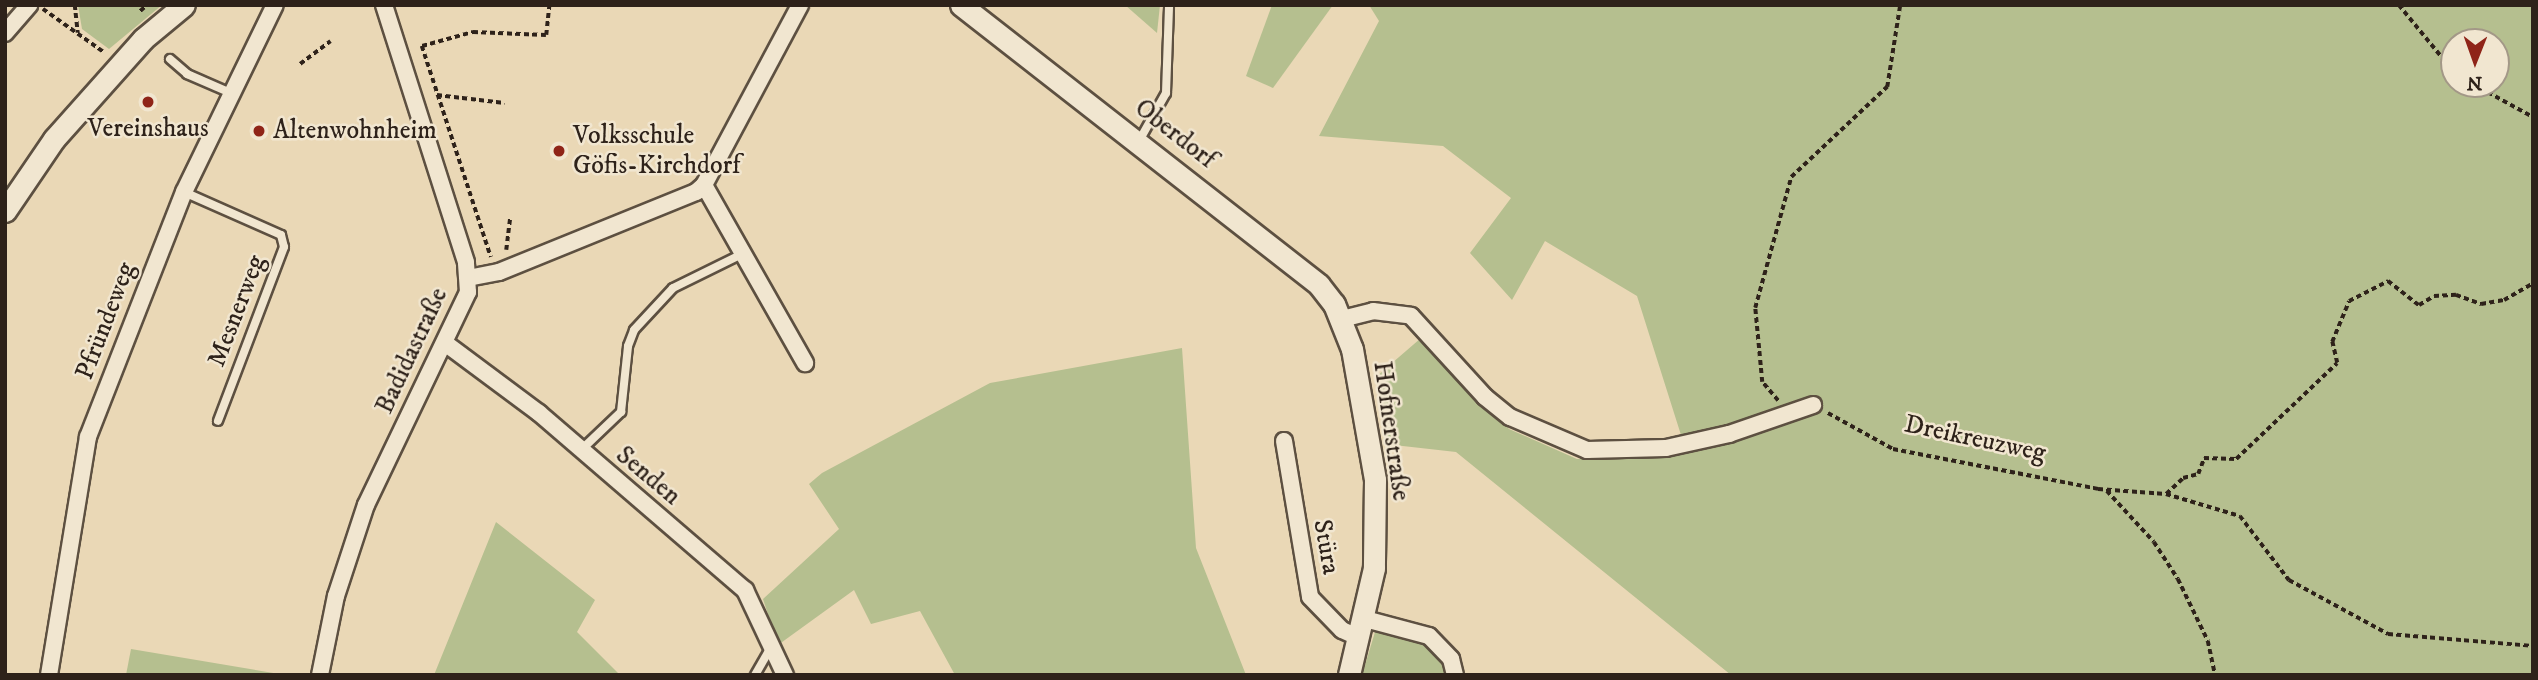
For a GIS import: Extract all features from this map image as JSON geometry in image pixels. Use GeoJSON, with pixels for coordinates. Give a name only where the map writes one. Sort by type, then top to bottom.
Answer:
{"type":"FeatureCollection","features":[{"type":"Feature","properties":{"kind":"main road"},"geometry":{"type":"LineString","coordinates":[[5,211],[31,168],[120,64],[143,39],[184,5]]}},
{"type":"Feature","properties":{"kind":"main road","name":"Oberdorf"},"geometry":{"type":"LineString","coordinates":[[961,5],[1139,141],[1320,285],[1342,318]]}},
{"type":"Feature","properties":{"kind":"main road","name":"Hofnerstraße"},"geometry":{"type":"LineString","coordinates":[[1342,318],[1352,349],[1375,480],[1374,568],[1362,629],[1349,675]]}},
{"type":"Feature","properties":{"kind":"street"},"geometry":{"type":"LineString","coordinates":[[5,33],[29,5]]}},
{"type":"Feature","properties":{"kind":"street","name":"Pfründeweg"},"geometry":{"type":"LineString","coordinates":[[49,675],[88,437],[184,192],[275,5]]}},
{"type":"Feature","properties":{"kind":"street","name":"Badidastraße"},"geometry":{"type":"LineString","coordinates":[[320,675],[336,596],[366,505],[464,306],[468,278],[384,5]]}},
{"type":"Feature","properties":{"kind":"street"},"geometry":{"type":"LineString","coordinates":[[468,278],[499,272],[664,208],[704,185],[800,5]]}},
{"type":"Feature","properties":{"kind":"street"},"geometry":{"type":"LineString","coordinates":[[704,185],[805,363]]}},
{"type":"Feature","properties":{"kind":"street"},"geometry":{"type":"LineString","coordinates":[[1342,318],[1373,311],[1411,316],[1485,397],[1510,417],[1587,450],[1666,448],[1790,414],[1813,405]]}},
{"type":"Feature","properties":{"kind":"street","name":"Senden"},"geometry":{"type":"LineString","coordinates":[[445,343],[539,413],[580,451],[745,590],[785,675]]}},
{"type":"Feature","properties":{"kind":"street","name":"Stüra"},"geometry":{"type":"LineString","coordinates":[[1284,441],[1310,597],[1342,630],[1362,629],[1429,636],[1451,659],[1455,675]]}},
{"type":"Feature","properties":{"kind":"lane"},"geometry":{"type":"LineString","coordinates":[[1139,141],[1166,93],[1169,5]]}},
{"type":"Feature","properties":{"kind":"lane"},"geometry":{"type":"LineString","coordinates":[[170,59],[187,74],[231,93]]}},
{"type":"Feature","properties":{"kind":"lane","name":"Mesnerweg"},"geometry":{"type":"LineString","coordinates":[[184,192],[281,235],[284,247],[218,421]]}},
{"type":"Feature","properties":{"kind":"lane"},"geometry":{"type":"LineString","coordinates":[[580,451],[621,412],[627,386],[628,346],[634,330],[673,288],[743,254]]}},
{"type":"Feature","properties":{"kind":"lane"},"geometry":{"type":"LineString","coordinates":[[755,675],[772,646]]}},
{"type":"Feature","properties":{"kind":"path"},"geometry":{"type":"LineString","coordinates":[[39,5],[120,64]]}},
{"type":"Feature","properties":{"kind":"path"},"geometry":{"type":"LineString","coordinates":[[75,5],[78,33]]}},
{"type":"Feature","properties":{"kind":"path"},"geometry":{"type":"LineString","coordinates":[[140,11],[147,5]]}},
{"type":"Feature","properties":{"kind":"path"},"geometry":{"type":"LineString","coordinates":[[398,53],[473,32],[546,35],[549,5]]}},
{"type":"Feature","properties":{"kind":"path"},"geometry":{"type":"LineString","coordinates":[[1790,414],[1762,382],[1755,308],[1791,177],[1887,87],[1900,5]]}},
{"type":"Feature","properties":{"kind":"path"},"geometry":{"type":"LineString","coordinates":[[2399,5],[2440,55]]}},
{"type":"Feature","properties":{"kind":"path"},"geometry":{"type":"LineString","coordinates":[[300,64],[330,41]]}},
{"type":"Feature","properties":{"kind":"path"},"geometry":{"type":"LineString","coordinates":[[422,46],[499,272]]}},
{"type":"Feature","properties":{"kind":"path"},"geometry":{"type":"LineString","coordinates":[[437,94],[505,103]]}},
{"type":"Feature","properties":{"kind":"path"},"geometry":{"type":"LineString","coordinates":[[2498,98],[2533,117]]}},
{"type":"Feature","properties":{"kind":"path"},"geometry":{"type":"LineString","coordinates":[[499,272],[505,258],[510,219]]}},
{"type":"Feature","properties":{"kind":"path"},"geometry":{"type":"LineString","coordinates":[[2166,494],[2183,478],[2198,474],[2204,458],[2236,459],[2337,363],[2332,342],[2349,301],[2388,281],[2419,305],[2434,296],[2456,295],[2482,304],[2504,300],[2533,283]]}},
{"type":"Feature","properties":{"kind":"path","name":"Dreikreuzweg"},"geometry":{"type":"LineString","coordinates":[[1813,405],[1894,449],[2106,489],[2166,494],[2240,516],[2289,580],[2388,634],[2533,646]]}},
{"type":"Feature","properties":{"kind":"path"},"geometry":{"type":"LineString","coordinates":[[2106,489],[2154,542],[2178,579],[2208,641],[2216,675]]}},
{"type":"Feature","properties":{"kind":"green space"},"geometry":{"type":"Polygon","coordinates":[[[78,5],[162,5],[109,49],[82,29],[78,5]]]}},
{"type":"Feature","properties":{"kind":"green space"},"geometry":{"type":"Polygon","coordinates":[[[1125,5],[1160,5],[1157,33],[1125,5]]]}},
{"type":"Feature","properties":{"kind":"green space"},"geometry":{"type":"Polygon","coordinates":[[[1272,5],[1333,5],[1273,88],[1246,76],[1272,5]]]}},
{"type":"Feature","properties":{"kind":"green space"},"geometry":{"type":"Polygon","coordinates":[[[1369,5],[2533,5],[2533,675],[1731,675],[1456,452],[1385,444],[1377,376],[1428,332],[1509,429],[1577,459],[1687,454],[1637,296],[1545,241],[1512,300],[1470,253],[1511,198],[1443,146],[1319,136],[1379,21],[1369,5]]]}},
{"type":"Feature","properties":{"kind":"green space"},"geometry":{"type":"Polygon","coordinates":[[[1182,348],[1196,548],[1246,675],[955,675],[920,611],[871,624],[854,590],[778,645],[763,599],[839,529],[809,484],[822,473],[990,383],[1182,348]]]}},
{"type":"Feature","properties":{"kind":"green space"},"geometry":{"type":"Polygon","coordinates":[[[496,522],[595,600],[577,632],[620,675],[434,675],[496,522]]]}},
{"type":"Feature","properties":{"kind":"green space"},"geometry":{"type":"Polygon","coordinates":[[[1380,630],[1423,640],[1445,664],[1447,675],[1362,675],[1375,632],[1380,630]]]}},
{"type":"Feature","properties":{"kind":"green space"},"geometry":{"type":"Polygon","coordinates":[[[131,649],[285,675],[126,675],[131,649]]]}},
{"type":"Feature","properties":{"kind":"place","name":"Vereinshaus"},"geometry":{"type":"Point","coordinates":[148,102]}},
{"type":"Feature","properties":{"kind":"place","name":"Altenwohnheim"},"geometry":{"type":"Point","coordinates":[259,131]}},
{"type":"Feature","properties":{"kind":"place","name":"Volksschule Göfis-Kirchdorf"},"geometry":{"type":"Point","coordinates":[559,151]}}]}
